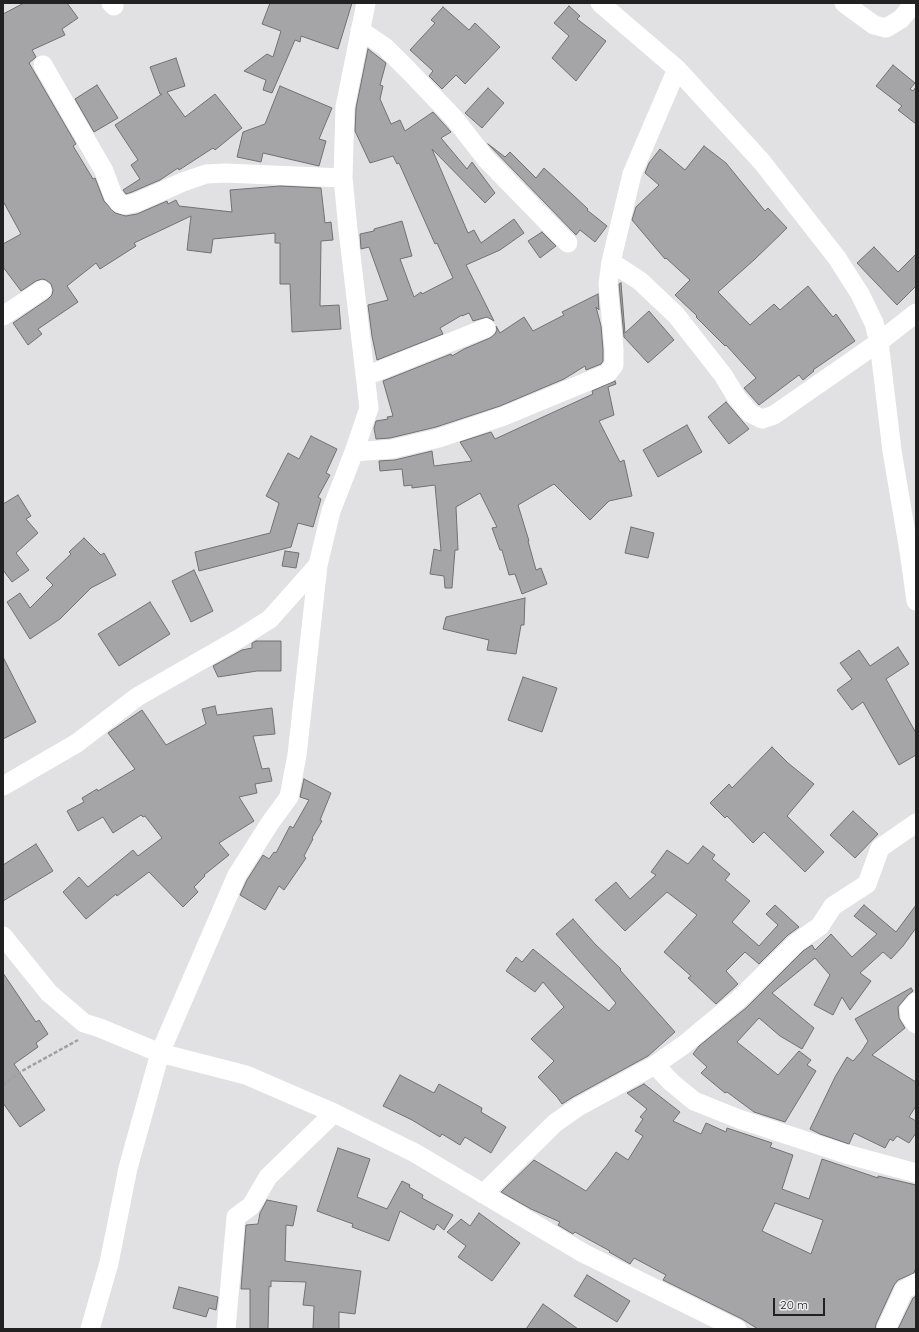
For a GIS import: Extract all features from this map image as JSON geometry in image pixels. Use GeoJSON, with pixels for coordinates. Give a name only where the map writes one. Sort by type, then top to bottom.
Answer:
{"type":"FeatureCollection","features":[{"type":"Feature","properties":{"kind":"street"},"geometry":{"type":"LineString","coordinates":[[90,1329],[109,1263],[128,1168],[160,1053],[237,875],[270,823],[289,797],[297,755],[318,565],[331,511],[369,408],[343,178],[345,107],[366,3]]}},
{"type":"Feature","properties":{"kind":"street"},"geometry":{"type":"LineString","coordinates":[[600,3],[677,69],[762,162],[837,258],[860,294],[874,323],[878,342],[892,451],[916,601]]}},
{"type":"Feature","properties":{"kind":"street"},"geometry":{"type":"LineString","coordinates":[[844,3],[874,25],[886,28],[901,19],[914,3]]}},
{"type":"Feature","properties":{"kind":"street"},"geometry":{"type":"LineString","coordinates":[[360,30],[385,47],[416,77],[454,118],[486,159],[568,243]]}},
{"type":"Feature","properties":{"kind":"street"},"geometry":{"type":"LineString","coordinates":[[43,65],[104,172],[113,195],[119,203],[124,205],[135,204],[183,182],[206,174],[225,173],[343,178]]}},
{"type":"Feature","properties":{"kind":"street"},"geometry":{"type":"LineString","coordinates":[[354,452],[392,449],[439,438],[504,416],[608,373],[614,365],[608,284],[611,262],[632,174],[677,69]]}},
{"type":"Feature","properties":{"kind":"street"},"geometry":{"type":"LineString","coordinates":[[611,262],[640,282],[676,316],[723,375],[737,398],[750,413],[762,419],[774,415],[878,342],[916,312]]}},
{"type":"Feature","properties":{"kind":"street"},"geometry":{"type":"LineString","coordinates":[[3,316],[42,290]]}},
{"type":"Feature","properties":{"kind":"street"},"geometry":{"type":"LineString","coordinates":[[366,376],[486,328]]}},
{"type":"Feature","properties":{"kind":"street"},"geometry":{"type":"LineString","coordinates":[[3,786],[77,743],[137,697],[240,638],[270,619],[318,565]]}},
{"type":"Feature","properties":{"kind":"street"},"geometry":{"type":"LineString","coordinates":[[484,1194],[555,1124],[578,1107],[655,1065],[685,1044],[738,1000],[796,943],[820,926],[833,906],[867,884],[880,848],[916,823]]}},
{"type":"Feature","properties":{"kind":"street"},"geometry":{"type":"LineString","coordinates":[[3,936],[49,993],[84,1023],[100,1028],[160,1053],[246,1075],[334,1113],[415,1153],[583,1253],[737,1329]]}},
{"type":"Feature","properties":{"kind":"street"},"geometry":{"type":"LineString","coordinates":[[916,1002],[909,1010],[910,1016],[916,1024]]}},
{"type":"Feature","properties":{"kind":"street"},"geometry":{"type":"LineString","coordinates":[[655,1065],[671,1082],[694,1101],[739,1119],[846,1154],[916,1173]]}},
{"type":"Feature","properties":{"kind":"street"},"geometry":{"type":"LineString","coordinates":[[226,1329],[236,1218],[251,1206],[268,1177],[334,1113]]}},
{"type":"Feature","properties":{"kind":"street"},"geometry":{"type":"LineString","coordinates":[[886,1329],[904,1290],[916,1283]]}},
{"type":"Feature","properties":{"kind":"path"},"geometry":{"type":"LineString","coordinates":[[3,1085],[20,1072],[100,1028]]}},
{"type":"Feature","properties":{"kind":"building"},"geometry":{"type":"Polygon","coordinates":[[[24,3],[67,3],[78,18],[62,29],[65,35],[32,50],[36,57],[29,63],[76,144],[73,146],[93,179],[95,178],[104,201],[115,213],[126,216],[137,214],[167,201],[168,204],[176,200],[179,206],[232,212],[230,190],[280,186],[321,188],[325,223],[331,222],[333,240],[321,241],[320,306],[339,305],[341,329],[292,332],[290,284],[280,284],[280,243],[275,243],[275,233],[213,239],[211,253],[187,250],[191,216],[134,243],[136,246],[100,269],[96,263],[67,286],[78,302],[38,329],[42,334],[28,345],[13,323],[48,299],[52,295],[53,290],[51,284],[42,279],[36,281],[21,291],[3,267],[3,244],[21,234],[3,201],[3,14],[24,3]]]}},
{"type":"Feature","properties":{"kind":"building"},"geometry":{"type":"Polygon","coordinates":[[[270,3],[352,3],[338,49],[301,36],[300,42],[295,40],[272,93],[263,90],[266,80],[244,71],[267,54],[273,57],[281,31],[262,24],[270,3]]]}},
{"type":"Feature","properties":{"kind":"building"},"geometry":{"type":"Polygon","coordinates":[[[569,6],[580,16],[577,19],[606,41],[576,81],[552,58],[569,36],[554,23],[569,6]]]}},
{"type":"Feature","properties":{"kind":"building"},"geometry":{"type":"Polygon","coordinates":[[[443,7],[469,30],[475,23],[500,47],[465,84],[456,75],[442,89],[429,76],[433,71],[410,50],[435,23],[431,20],[443,7]]]}},
{"type":"Feature","properties":{"kind":"building"},"geometry":{"type":"Polygon","coordinates":[[[368,49],[386,63],[380,85],[383,86],[380,99],[391,124],[400,120],[405,131],[433,112],[451,132],[441,138],[467,169],[472,162],[495,193],[485,203],[432,149],[468,233],[474,230],[481,243],[514,219],[524,233],[500,250],[466,265],[494,321],[487,317],[473,321],[469,313],[462,315],[440,328],[443,334],[377,360],[368,305],[388,300],[369,247],[361,249],[360,234],[374,231],[374,229],[402,221],[412,256],[400,259],[414,297],[421,292],[422,294],[453,278],[437,243],[435,244],[399,163],[397,164],[393,156],[370,163],[355,131],[356,108],[368,49]]]}},
{"type":"Feature","properties":{"kind":"building"},"geometry":{"type":"Polygon","coordinates":[[[176,58],[185,86],[167,92],[185,117],[215,94],[242,128],[215,150],[213,148],[179,170],[178,168],[160,180],[126,194],[123,190],[140,179],[131,165],[138,160],[115,125],[162,94],[160,94],[150,67],[176,58]]]}},
{"type":"Feature","properties":{"kind":"building"},"geometry":{"type":"Polygon","coordinates":[[[893,65],[915,83],[910,89],[913,91],[916,87],[916,124],[898,110],[902,106],[876,86],[893,65]]]}},
{"type":"Feature","properties":{"kind":"building"},"geometry":{"type":"Polygon","coordinates":[[[97,85],[118,118],[94,132],[75,99],[97,85]]]}},
{"type":"Feature","properties":{"kind":"building"},"geometry":{"type":"Polygon","coordinates":[[[280,86],[332,108],[319,139],[326,141],[319,166],[263,153],[261,162],[237,157],[243,132],[265,124],[280,86]]]}},
{"type":"Feature","properties":{"kind":"building"},"geometry":{"type":"Polygon","coordinates":[[[488,88],[504,103],[482,128],[465,113],[488,88]]]}},
{"type":"Feature","properties":{"kind":"building"},"geometry":{"type":"Polygon","coordinates":[[[488,144],[505,157],[510,152],[536,178],[544,168],[588,209],[587,210],[607,226],[595,242],[580,230],[576,235],[488,144]]]}},
{"type":"Feature","properties":{"kind":"building"},"geometry":{"type":"Polygon","coordinates":[[[704,146],[726,163],[765,211],[768,208],[787,228],[718,292],[750,325],[774,304],[780,310],[808,286],[833,317],[836,314],[855,341],[813,370],[814,371],[803,380],[799,375],[759,405],[744,388],[756,378],[726,345],[725,346],[675,295],[690,280],[666,258],[665,259],[632,220],[636,207],[659,185],[645,173],[649,163],[660,149],[685,170],[704,146]]]}},
{"type":"Feature","properties":{"kind":"building"},"geometry":{"type":"Polygon","coordinates":[[[542,232],[556,246],[540,258],[528,241],[542,232]]]}},
{"type":"Feature","properties":{"kind":"building"},"geometry":{"type":"Polygon","coordinates":[[[874,247],[898,272],[916,254],[916,286],[897,305],[857,263],[874,247]]]}},
{"type":"Feature","properties":{"kind":"building"},"geometry":{"type":"Polygon","coordinates":[[[621,283],[625,333],[649,311],[674,340],[648,363],[624,337],[619,284],[621,283]]]}},
{"type":"Feature","properties":{"kind":"building"},"geometry":{"type":"Polygon","coordinates":[[[598,294],[599,310],[596,307],[601,326],[603,350],[603,361],[601,364],[586,370],[585,366],[564,379],[500,406],[436,427],[390,438],[376,439],[374,428],[376,421],[388,419],[387,417],[393,416],[383,381],[451,354],[452,356],[490,338],[497,330],[496,326],[500,333],[524,317],[533,331],[564,315],[562,312],[598,294]]]}},
{"type":"Feature","properties":{"kind":"building"},"geometry":{"type":"Polygon","coordinates":[[[615,381],[616,384],[608,387],[614,415],[599,421],[620,462],[624,460],[632,496],[609,501],[590,520],[554,484],[518,505],[536,570],[541,568],[547,584],[522,594],[515,574],[509,575],[502,550],[500,550],[492,528],[497,527],[480,493],[456,507],[458,550],[455,550],[452,588],[445,588],[444,576],[430,574],[434,549],[441,551],[435,485],[412,488],[412,485],[404,486],[402,469],[380,471],[379,461],[395,460],[432,451],[434,466],[472,461],[460,442],[491,432],[495,439],[593,394],[592,391],[615,381]]]}},
{"type":"Feature","properties":{"kind":"building"},"geometry":{"type":"Polygon","coordinates":[[[726,402],[749,429],[729,444],[708,417],[726,402]]]}},
{"type":"Feature","properties":{"kind":"building"},"geometry":{"type":"Polygon","coordinates":[[[687,425],[702,452],[658,477],[643,450],[687,425]]]}},
{"type":"Feature","properties":{"kind":"building"},"geometry":{"type":"Polygon","coordinates":[[[311,436],[337,449],[326,473],[330,475],[318,497],[321,499],[313,527],[298,523],[291,547],[199,571],[195,552],[270,533],[279,503],[266,496],[288,453],[299,459],[311,436]]]}},
{"type":"Feature","properties":{"kind":"building"},"geometry":{"type":"Polygon","coordinates":[[[18,495],[31,516],[26,519],[38,533],[16,553],[29,570],[12,582],[3,570],[3,504],[18,495]]]}},
{"type":"Feature","properties":{"kind":"building"},"geometry":{"type":"Polygon","coordinates":[[[631,527],[654,533],[648,558],[625,553],[631,527]]]}},
{"type":"Feature","properties":{"kind":"building"},"geometry":{"type":"Polygon","coordinates":[[[84,538],[101,555],[104,553],[116,575],[91,588],[60,619],[30,639],[7,602],[20,593],[30,608],[53,585],[46,578],[71,554],[69,552],[84,538]]]}},
{"type":"Feature","properties":{"kind":"building"},"geometry":{"type":"Polygon","coordinates":[[[285,551],[299,553],[296,568],[282,566],[285,551]]]}},
{"type":"Feature","properties":{"kind":"building"},"geometry":{"type":"Polygon","coordinates":[[[194,570],[213,611],[191,622],[172,581],[194,570]]]}},
{"type":"Feature","properties":{"kind":"building"},"geometry":{"type":"Polygon","coordinates":[[[525,598],[524,625],[521,625],[516,654],[487,650],[489,640],[443,629],[446,617],[525,598]]]}},
{"type":"Feature","properties":{"kind":"building"},"geometry":{"type":"Polygon","coordinates":[[[150,602],[170,634],[119,666],[98,634],[150,602]]]}},
{"type":"Feature","properties":{"kind":"building"},"geometry":{"type":"Polygon","coordinates":[[[256,641],[281,641],[281,671],[257,671],[218,677],[213,666],[242,650],[252,648],[252,643],[256,641]]]}},
{"type":"Feature","properties":{"kind":"building"},"geometry":{"type":"Polygon","coordinates":[[[898,647],[909,664],[886,679],[916,733],[916,755],[899,765],[863,702],[852,710],[837,690],[852,679],[840,663],[859,650],[870,666],[898,647]]]}},
{"type":"Feature","properties":{"kind":"building"},"geometry":{"type":"Polygon","coordinates":[[[3,657],[36,722],[3,739],[3,657]]]}},
{"type":"Feature","properties":{"kind":"building"},"geometry":{"type":"Polygon","coordinates":[[[523,677],[557,688],[542,732],[508,720],[523,677]]]}},
{"type":"Feature","properties":{"kind":"building"},"geometry":{"type":"Polygon","coordinates":[[[215,706],[217,715],[272,708],[275,734],[253,736],[262,769],[269,768],[272,781],[255,784],[257,793],[239,797],[254,821],[219,843],[229,855],[204,875],[205,876],[194,887],[198,892],[183,907],[149,872],[117,896],[116,894],[86,919],[63,892],[79,877],[88,887],[133,850],[138,856],[162,838],[145,816],[143,817],[141,815],[113,833],[103,817],[78,831],[67,811],[84,802],[82,798],[97,789],[98,791],[135,769],[108,733],[142,710],[166,745],[206,724],[202,709],[215,706]]]}},
{"type":"Feature","properties":{"kind":"building"},"geometry":{"type":"Polygon","coordinates":[[[772,747],[788,763],[814,784],[787,816],[824,852],[805,872],[764,832],[753,843],[727,816],[725,818],[710,803],[729,784],[732,788],[772,747]]]}},
{"type":"Feature","properties":{"kind":"building"},"geometry":{"type":"Polygon","coordinates":[[[304,779],[331,793],[320,820],[322,821],[304,856],[306,858],[284,890],[279,886],[265,910],[240,895],[247,880],[263,855],[269,859],[274,852],[276,853],[290,826],[293,828],[309,800],[300,797],[304,779]]]}},
{"type":"Feature","properties":{"kind":"building"},"geometry":{"type":"Polygon","coordinates":[[[853,811],[878,834],[855,858],[830,835],[853,811]]]}},
{"type":"Feature","properties":{"kind":"building"},"geometry":{"type":"Polygon","coordinates":[[[36,844],[53,871],[3,901],[3,865],[36,844]]]}},
{"type":"Feature","properties":{"kind":"building"},"geometry":{"type":"Polygon","coordinates":[[[703,846],[715,855],[712,859],[730,874],[725,880],[750,901],[732,922],[759,946],[778,925],[766,914],[775,905],[799,927],[788,935],[759,964],[745,952],[726,971],[738,984],[716,1004],[688,978],[691,976],[664,952],[697,915],[667,892],[625,931],[595,900],[616,882],[630,899],[656,875],[651,872],[667,850],[688,864],[703,846]]]}},
{"type":"Feature","properties":{"kind":"building"},"geometry":{"type":"Polygon","coordinates":[[[864,905],[896,932],[916,905],[916,928],[891,959],[883,952],[860,973],[871,981],[850,1010],[842,997],[833,1015],[814,1005],[830,975],[815,958],[772,993],[814,1028],[802,1049],[780,1036],[759,1018],[737,1042],[778,1075],[799,1051],[811,1060],[807,1065],[816,1071],[785,1122],[754,1112],[727,1092],[725,1093],[701,1073],[707,1067],[693,1054],[699,1046],[746,1008],[803,951],[812,945],[815,950],[831,934],[852,957],[877,934],[854,916],[864,905]]]}},
{"type":"Feature","properties":{"kind":"building"},"geometry":{"type":"Polygon","coordinates":[[[573,919],[595,944],[621,969],[620,970],[675,1032],[648,1056],[562,1104],[538,1077],[554,1061],[531,1039],[564,1007],[543,982],[535,992],[506,971],[516,957],[522,962],[533,949],[609,1011],[616,1003],[556,934],[573,919]]]}},
{"type":"Feature","properties":{"kind":"building"},"geometry":{"type":"Polygon","coordinates":[[[3,973],[36,1022],[39,1020],[48,1034],[36,1043],[38,1047],[14,1064],[45,1110],[20,1127],[3,1103],[3,973]]]}},
{"type":"Feature","properties":{"kind":"building"},"geometry":{"type":"Polygon","coordinates":[[[911,988],[913,991],[898,1007],[899,1018],[905,1028],[872,1055],[916,1082],[916,1106],[909,1117],[916,1121],[916,1133],[909,1143],[897,1136],[893,1141],[890,1139],[885,1148],[854,1133],[849,1144],[810,1129],[835,1077],[847,1057],[853,1061],[868,1041],[855,1019],[911,988]]]}},
{"type":"Feature","properties":{"kind":"building"},"geometry":{"type":"Polygon","coordinates":[[[400,1075],[434,1093],[439,1084],[482,1108],[481,1112],[506,1127],[491,1153],[465,1137],[460,1145],[442,1134],[440,1137],[412,1120],[383,1106],[400,1075]]]}},
{"type":"Feature","properties":{"kind":"building"},"geometry":{"type":"Polygon","coordinates":[[[644,1084],[680,1112],[673,1121],[701,1134],[706,1123],[726,1132],[727,1128],[772,1143],[770,1147],[793,1155],[782,1189],[809,1199],[822,1159],[878,1178],[878,1176],[916,1185],[916,1267],[914,1273],[898,1280],[894,1285],[875,1329],[758,1329],[742,1319],[663,1280],[666,1275],[634,1258],[630,1264],[575,1232],[573,1234],[558,1225],[560,1222],[531,1209],[501,1192],[534,1160],[586,1191],[616,1152],[628,1160],[643,1136],[635,1131],[643,1119],[640,1117],[647,1109],[627,1093],[644,1084]],[[775,1203],[762,1231],[811,1254],[823,1220],[775,1203]]]}},
{"type":"Feature","properties":{"kind":"building"},"geometry":{"type":"Polygon","coordinates":[[[338,1148],[370,1159],[357,1197],[387,1209],[402,1181],[423,1195],[422,1198],[453,1215],[444,1230],[437,1224],[434,1230],[400,1211],[389,1241],[352,1227],[353,1224],[317,1211],[338,1148]]]}},
{"type":"Feature","properties":{"kind":"building"},"geometry":{"type":"Polygon","coordinates":[[[267,1200],[297,1206],[293,1226],[286,1225],[285,1261],[361,1271],[355,1314],[339,1312],[339,1329],[313,1329],[314,1306],[303,1305],[306,1282],[271,1281],[271,1287],[269,1286],[268,1329],[250,1329],[250,1289],[241,1289],[246,1225],[258,1224],[260,1213],[267,1200]]]}},
{"type":"Feature","properties":{"kind":"building"},"geometry":{"type":"Polygon","coordinates":[[[479,1213],[520,1243],[492,1281],[458,1257],[466,1246],[447,1232],[461,1219],[470,1226],[479,1213]]]}},
{"type":"Feature","properties":{"kind":"building"},"geometry":{"type":"Polygon","coordinates":[[[587,1275],[630,1301],[617,1322],[574,1296],[587,1275]]]}},
{"type":"Feature","properties":{"kind":"building"},"geometry":{"type":"Polygon","coordinates":[[[179,1287],[218,1297],[216,1310],[209,1308],[206,1317],[173,1308],[179,1287]]]}},
{"type":"Feature","properties":{"kind":"building"},"geometry":{"type":"Polygon","coordinates":[[[916,1296],[916,1329],[898,1329],[913,1298],[916,1296]]]}},
{"type":"Feature","properties":{"kind":"building"},"geometry":{"type":"Polygon","coordinates":[[[543,1304],[560,1316],[578,1329],[526,1329],[543,1304]]]}}]}
